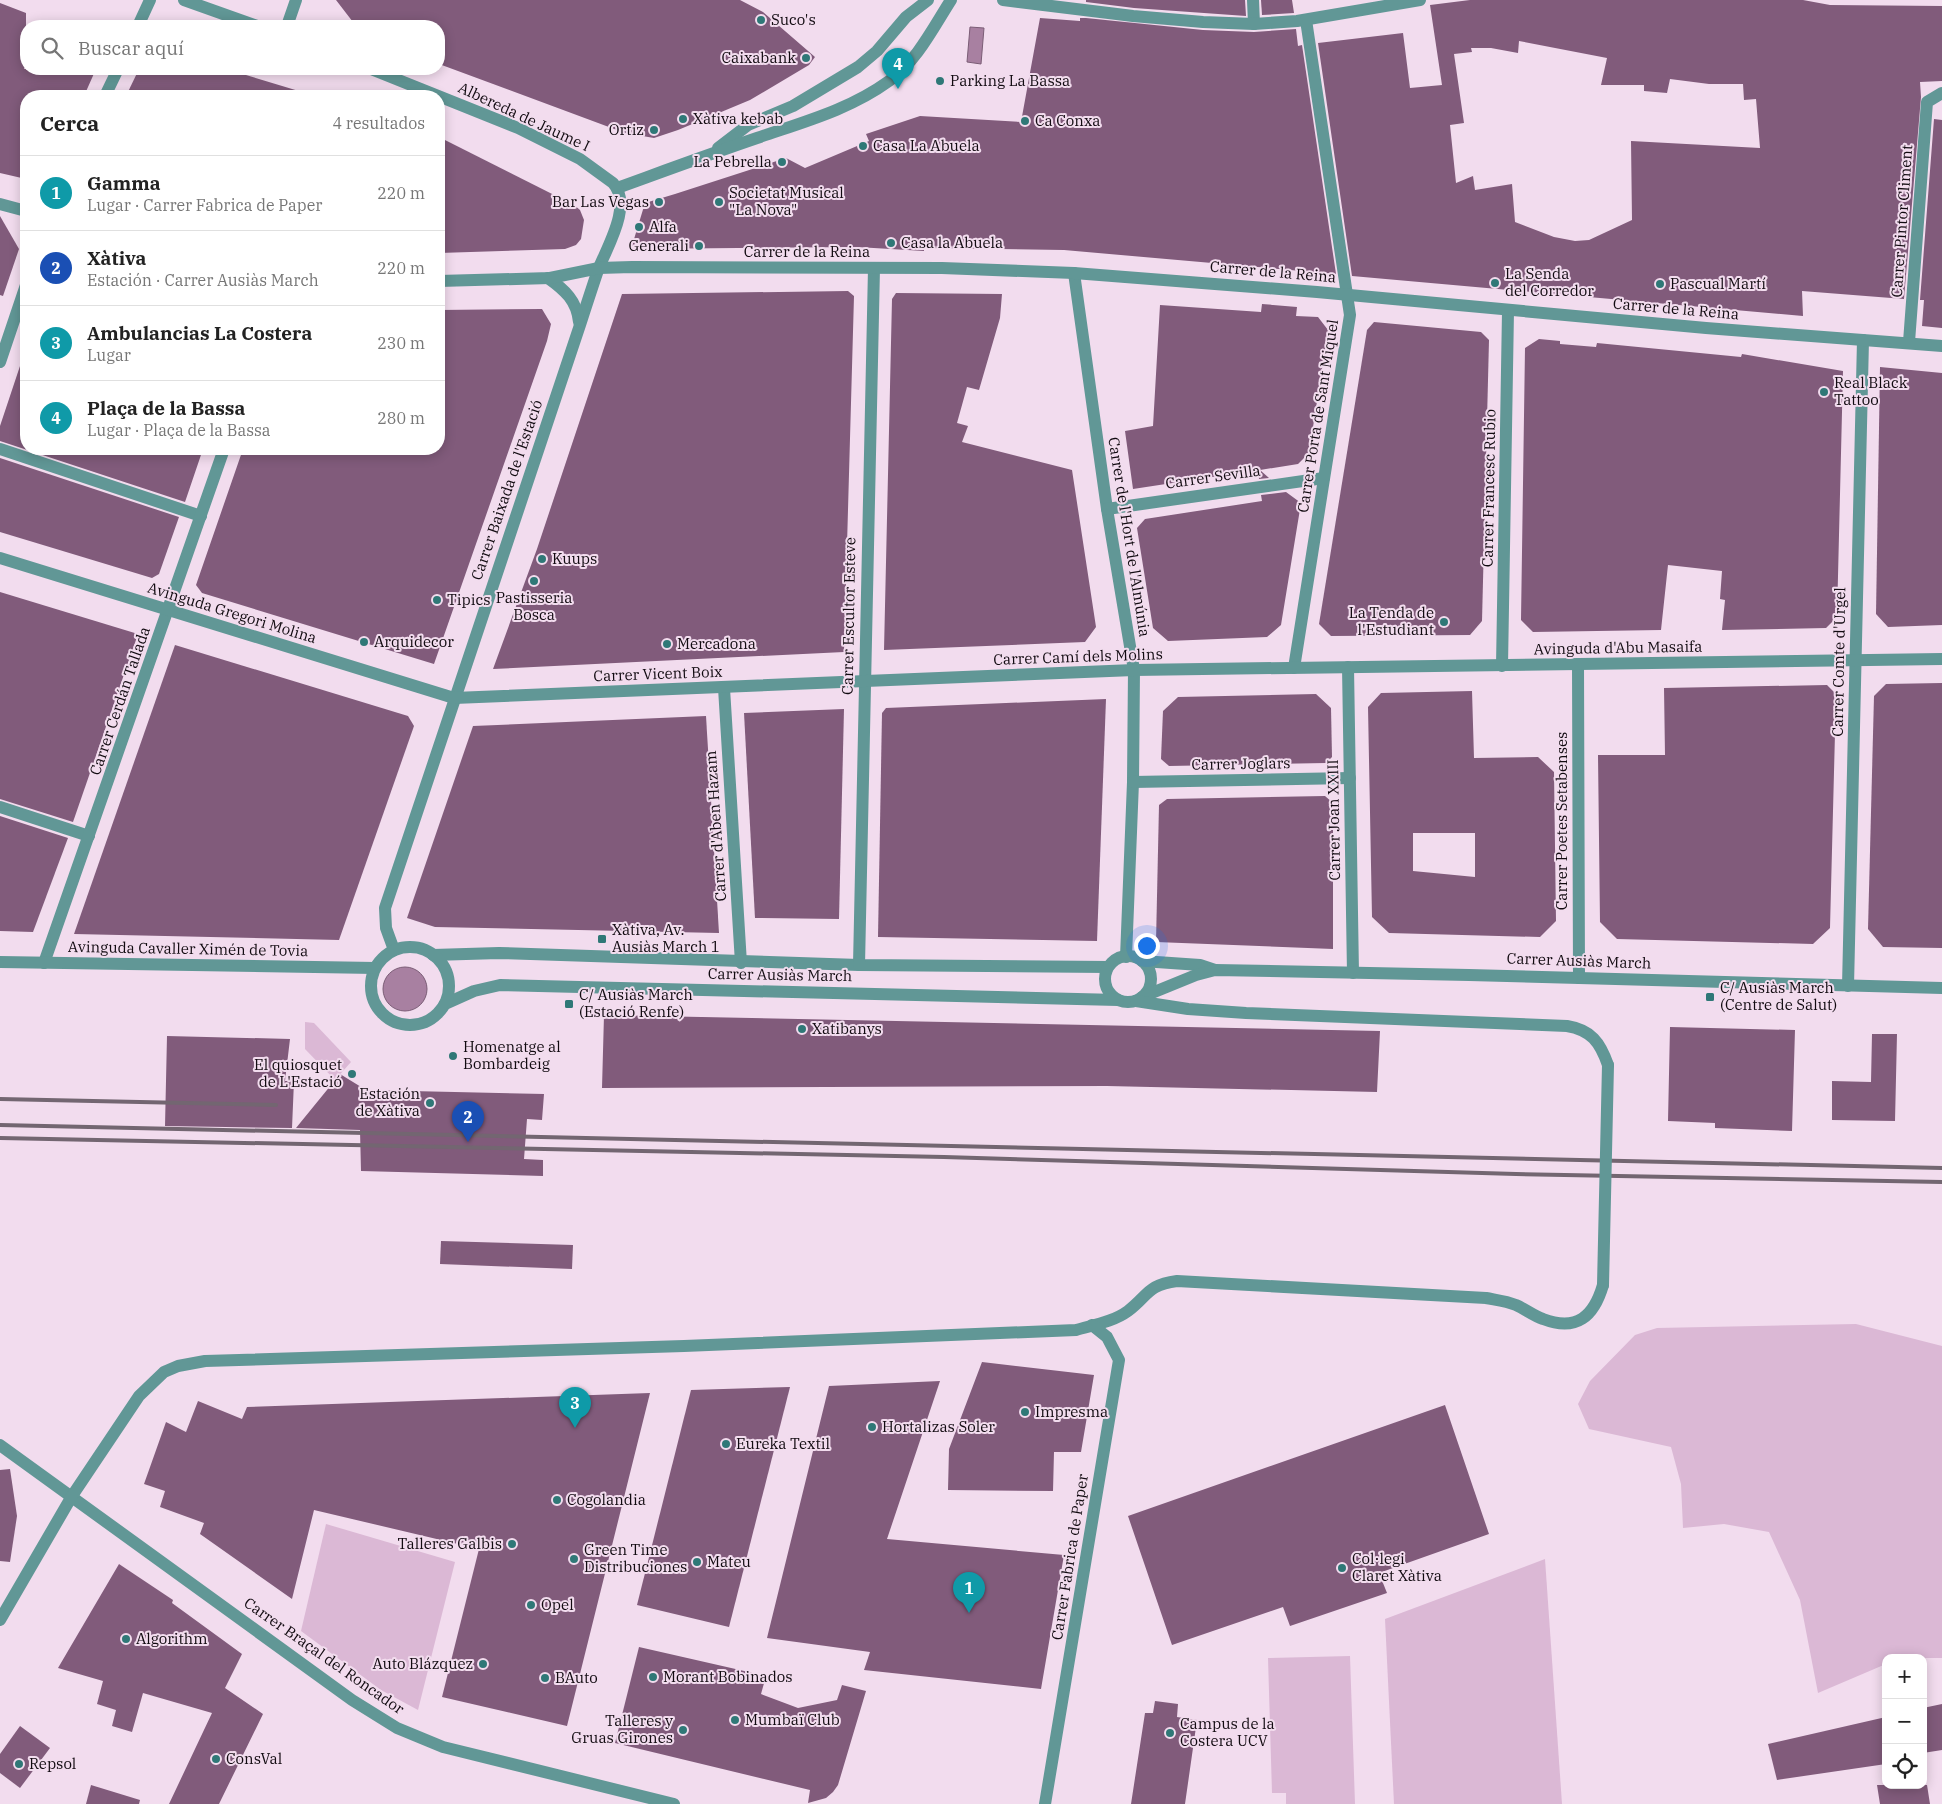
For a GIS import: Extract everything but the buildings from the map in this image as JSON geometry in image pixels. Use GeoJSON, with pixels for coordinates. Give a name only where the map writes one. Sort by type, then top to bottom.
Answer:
{"type":"FeatureCollection","features":[{"type":"Feature","properties":{"kind":"street"},"geometry":{"type":"LineString","coordinates":[[141,20],[150,0]]}},
{"type":"Feature","properties":{"kind":"street"},"geometry":{"type":"LineString","coordinates":[[184,0],[240,20]]}},
{"type":"Feature","properties":{"kind":"street"},"geometry":{"type":"LineString","coordinates":[[288,20],[296,0]]}},
{"type":"Feature","properties":{"kind":"street"},"geometry":{"type":"LineString","coordinates":[[708,155],[748,125],[794,106],[858,67],[877,51],[906,17],[928,0]]}},
{"type":"Feature","properties":{"kind":"street"},"geometry":{"type":"LineString","coordinates":[[617,188],[834,112],[890,81],[910,62],[951,0]]}},
{"type":"Feature","properties":{"kind":"street"},"geometry":{"type":"LineString","coordinates":[[1003,0],[1046,6],[1079,5],[1202,22],[1254,24],[1306,20],[1420,0]]}},
{"type":"Feature","properties":{"kind":"street"},"geometry":{"type":"LineString","coordinates":[[1253,0],[1254,24]]}},
{"type":"Feature","properties":{"kind":"street","name":"Carrer Porta de Sant Miquel"},"geometry":{"type":"LineString","coordinates":[[1294,668],[1350,315],[1306,20]]}},
{"type":"Feature","properties":{"kind":"street"},"geometry":{"type":"LineString","coordinates":[[108,90],[115,75]]}},
{"type":"Feature","properties":{"kind":"street","name":"Albereda de Jaume I"},"geometry":{"type":"LineString","coordinates":[[386,75],[423,90]]}},
{"type":"Feature","properties":{"kind":"street","name":"Carrer Pintor Climent"},"geometry":{"type":"LineString","coordinates":[[1908,342],[1927,102],[1942,92]]}},
{"type":"Feature","properties":{"kind":"street","name":"Albereda de Jaume I"},"geometry":{"type":"LineString","coordinates":[[445,99],[518,128],[580,159],[605,176],[617,188]]}},
{"type":"Feature","properties":{"kind":"street","name":"Carrer Baixada de l'Estació"},"geometry":{"type":"LineString","coordinates":[[394,950],[386,928],[385,908],[599,268],[616,229],[620,200],[617,188]]}},
{"type":"Feature","properties":{"kind":"street"},"geometry":{"type":"LineString","coordinates":[[0,204],[20,209]]}},
{"type":"Feature","properties":{"kind":"street","name":"Carrer de la Reina"},"geometry":{"type":"LineString","coordinates":[[445,281],[548,278],[599,268],[874,268],[1074,272],[1508,311],[1942,346]]}},
{"type":"Feature","properties":{"kind":"street","name":"Carrer Escultor Esteve"},"geometry":{"type":"LineString","coordinates":[[859,965],[863,682],[874,268]]}},
{"type":"Feature","properties":{"kind":"street","name":"Carrer de l'Hort de l'Almúnia"},"geometry":{"type":"LineString","coordinates":[[1074,272],[1107,509],[1134,670],[1133,782],[1126,957]]}},
{"type":"Feature","properties":{"kind":"street"},"geometry":{"type":"LineString","coordinates":[[548,278],[569,294],[578,310],[580,324]]}},
{"type":"Feature","properties":{"kind":"street"},"geometry":{"type":"LineString","coordinates":[[0,362],[20,303]]}},
{"type":"Feature","properties":{"kind":"street","name":"Carrer Francesc Rubio"},"geometry":{"type":"LineString","coordinates":[[1502,666],[1508,311]]}},
{"type":"Feature","properties":{"kind":"street","name":"Carrer Comte d'Urgel"},"geometry":{"type":"LineString","coordinates":[[1848,986],[1863,340]]}},
{"type":"Feature","properties":{"kind":"street"},"geometry":{"type":"LineString","coordinates":[[0,449],[201,516]]}},
{"type":"Feature","properties":{"kind":"street","name":"Carrer Cerdán Tallada"},"geometry":{"type":"LineString","coordinates":[[44,963],[222,455]]}},
{"type":"Feature","properties":{"kind":"street","name":"Carrer Sevilla"},"geometry":{"type":"LineString","coordinates":[[1107,509],[1324,478]]}},
{"type":"Feature","properties":{"kind":"street","name":"Avinguda Gregori Molina"},"geometry":{"type":"LineString","coordinates":[[0,558],[454,698]]}},
{"type":"Feature","properties":{"kind":"street","name":"Avinguda d'Abu Masaifa"},"geometry":{"type":"LineString","coordinates":[[1294,668],[1942,659]]}},
{"type":"Feature","properties":{"kind":"street","name":"Carrer Poetes Setabenses"},"geometry":{"type":"LineString","coordinates":[[1578,665],[1579,978]]}},
{"type":"Feature","properties":{"kind":"street","name":"Carrer Joan XXIII"},"geometry":{"type":"LineString","coordinates":[[1348,667],[1353,973]]}},
{"type":"Feature","properties":{"kind":"street","name":"Carrer Camí dels Molins"},"geometry":{"type":"LineString","coordinates":[[863,682],[1134,670],[1294,668]]}},
{"type":"Feature","properties":{"kind":"street","name":"Carrer Vicent Boix"},"geometry":{"type":"LineString","coordinates":[[454,698],[863,682]]}},
{"type":"Feature","properties":{"kind":"street","name":"Carrer d'Aben Hazam"},"geometry":{"type":"LineString","coordinates":[[724,688],[741,963]]}},
{"type":"Feature","properties":{"kind":"street","name":"Carrer Joglars"},"geometry":{"type":"LineString","coordinates":[[1133,782],[1350,778]]}},
{"type":"Feature","properties":{"kind":"street"},"geometry":{"type":"LineString","coordinates":[[0,807],[89,836]]}},
{"type":"Feature","properties":{"kind":"street"},"geometry":{"type":"LineString","coordinates":[[407,947],[421,948],[433,954],[443,964],[449,977],[449,991],[445,1004],[437,1015],[426,1022],[412,1026],[398,1024],[386,1017],[374,1001],[371,982],[375,968],[383,958],[394,950],[407,947]]}},
{"type":"Feature","properties":{"kind":"street","name":"Carrer Ausiàs March"},"geometry":{"type":"LineString","coordinates":[[433,954],[499,953],[741,963],[1108,967]]}},
{"type":"Feature","properties":{"kind":"street"},"geometry":{"type":"LineString","coordinates":[[0,1620],[72,1496],[139,1396],[153,1380],[178,1366],[205,1361],[704,1345],[1076,1330],[1114,1319],[1128,1311],[1151,1288],[1177,1281],[1486,1298],[1509,1303],[1543,1319],[1561,1323],[1581,1320],[1596,1307],[1603,1285],[1608,1064],[1599,1043],[1591,1034],[1567,1026],[1246,1013],[1188,1009],[1139,999],[1118,1000],[1111,996],[1105,982],[1108,967],[1119,958],[1126,957],[1142,961],[1149,972],[1150,986],[1139,999]]}},
{"type":"Feature","properties":{"kind":"street","name":"Carrer Ausiàs March"},"geometry":{"type":"LineString","coordinates":[[1142,961],[1200,965],[1215,970]]}},
{"type":"Feature","properties":{"kind":"street","name":"Avinguda Cavaller Ximén de Tovia"},"geometry":{"type":"LineString","coordinates":[[0,962],[375,968]]}},
{"type":"Feature","properties":{"kind":"street","name":"Carrer Ausiàs March"},"geometry":{"type":"LineString","coordinates":[[1139,999],[1196,975],[1215,970],[1942,988]]}},
{"type":"Feature","properties":{"kind":"street","name":"Carrer Ausiàs March"},"geometry":{"type":"LineString","coordinates":[[445,1004],[474,991],[500,985],[1118,1000]]}},
{"type":"Feature","properties":{"kind":"street","name":"Carrer Fabrica de Paper"},"geometry":{"type":"LineString","coordinates":[[1045,1804],[1119,1360],[1107,1337],[1092,1326]]}},
{"type":"Feature","properties":{"kind":"street","name":"Carrer Braçal del Roncador"},"geometry":{"type":"LineString","coordinates":[[0,1445],[345,1694],[397,1728],[442,1747],[674,1804]]}},
{"type":"Feature","properties":{"kind":"shaded area"},"geometry":{"type":"Polygon","coordinates":[[[970,27],[984,28],[981,64],[967,62],[970,27]]]}},
{"type":"Feature","properties":{"kind":"shaded area"},"geometry":{"type":"Polygon","coordinates":[[[409,967],[421,973],[426,980],[426,998],[421,1005],[414,1010],[401,1011],[393,1008],[386,1001],[383,985],[386,977],[393,970],[409,967]]]}},
{"type":"Feature","properties":{"kind":"shaded area"},"geometry":{"type":"Polygon","coordinates":[[[305,1022],[314,1023],[351,1062],[335,1080],[305,1049],[305,1022]]]}},
{"type":"Feature","properties":{"kind":"shaded area"},"geometry":{"type":"Polygon","coordinates":[[[1856,1324],[1942,1346],[1942,1658],[1927,1658],[1927,1654],[1882,1654],[1882,1666],[1818,1693],[1800,1600],[1769,1532],[1724,1524],[1683,1528],[1681,1484],[1671,1447],[1589,1429],[1578,1404],[1590,1381],[1635,1335],[1657,1328],[1856,1324]]]}},
{"type":"Feature","properties":{"kind":"shaded area"},"geometry":{"type":"Polygon","coordinates":[[[326,1524],[455,1562],[418,1710],[381,1690],[301,1631],[326,1524]]]}},
{"type":"Feature","properties":{"kind":"shaded area"},"geometry":{"type":"Polygon","coordinates":[[[1545,1559],[1562,1804],[1394,1804],[1385,1619],[1545,1559]]]}},
{"type":"Feature","properties":{"kind":"shaded area"},"geometry":{"type":"Polygon","coordinates":[[[1350,1656],[1355,1804],[1286,1804],[1286,1793],[1272,1793],[1268,1658],[1350,1656]]]}},
{"type":"Feature","properties":{"kind":"railway"},"geometry":{"type":"LineString","coordinates":[[0,1099],[276,1105]]}},
{"type":"Feature","properties":{"kind":"railway"},"geometry":{"type":"LineString","coordinates":[[0,1125],[1942,1168]]}},
{"type":"Feature","properties":{"kind":"railway"},"geometry":{"type":"LineString","coordinates":[[0,1138],[944,1157],[1516,1174],[1942,1182]]}},
{"type":"Feature","properties":{"kind":"place","name":"Suco's"},"geometry":{"type":"Point","coordinates":[761,20]}},
{"type":"Feature","properties":{"kind":"place","name":"Caixabank"},"geometry":{"type":"Point","coordinates":[806,58]}},
{"type":"Feature","properties":{"kind":"place","name":"Parking La Bassa"},"geometry":{"type":"Point","coordinates":[940,81]}},
{"type":"Feature","properties":{"kind":"place","name":"Plaça de la Bassa"},"geometry":{"type":"Point","coordinates":[898,89]}},
{"type":"Feature","properties":{"kind":"place","name":"Xàtiva kebab"},"geometry":{"type":"Point","coordinates":[683,119]}},
{"type":"Feature","properties":{"kind":"place","name":"Ca Conxa"},"geometry":{"type":"Point","coordinates":[1025,121]}},
{"type":"Feature","properties":{"kind":"place","name":"Ortiz"},"geometry":{"type":"Point","coordinates":[654,130]}},
{"type":"Feature","properties":{"kind":"place","name":"Casa La Abuela"},"geometry":{"type":"Point","coordinates":[863,146]}},
{"type":"Feature","properties":{"kind":"place","name":"La Pebrella"},"geometry":{"type":"Point","coordinates":[782,162]}},
{"type":"Feature","properties":{"kind":"place","name":"Bar Las Vegas"},"geometry":{"type":"Point","coordinates":[659,202]}},
{"type":"Feature","properties":{"kind":"place","name":"Societat Musical \"La Nova\""},"geometry":{"type":"Point","coordinates":[719,202]}},
{"type":"Feature","properties":{"kind":"place","name":"Alfa"},"geometry":{"type":"Point","coordinates":[639,227]}},
{"type":"Feature","properties":{"kind":"place","name":"Casa la Abuela"},"geometry":{"type":"Point","coordinates":[891,243]}},
{"type":"Feature","properties":{"kind":"place","name":"Generali"},"geometry":{"type":"Point","coordinates":[699,246]}},
{"type":"Feature","properties":{"kind":"place","name":"La Senda del Corredor"},"geometry":{"type":"Point","coordinates":[1495,283]}},
{"type":"Feature","properties":{"kind":"place","name":"Pascual Martí"},"geometry":{"type":"Point","coordinates":[1660,284]}},
{"type":"Feature","properties":{"kind":"place","name":"Real Black Tattoo"},"geometry":{"type":"Point","coordinates":[1824,392]}},
{"type":"Feature","properties":{"kind":"place","name":"Kuups"},"geometry":{"type":"Point","coordinates":[542,559]}},
{"type":"Feature","properties":{"kind":"place","name":"Pastisseria Bosca"},"geometry":{"type":"Point","coordinates":[534,581]}},
{"type":"Feature","properties":{"kind":"place","name":"Tipics"},"geometry":{"type":"Point","coordinates":[437,600]}},
{"type":"Feature","properties":{"kind":"place","name":"La Tenda de l'Estudiant"},"geometry":{"type":"Point","coordinates":[1444,622]}},
{"type":"Feature","properties":{"kind":"place","name":"Arquidecor"},"geometry":{"type":"Point","coordinates":[364,642]}},
{"type":"Feature","properties":{"kind":"place","name":"Mercadona"},"geometry":{"type":"Point","coordinates":[667,644]}},
{"type":"Feature","properties":{"kind":"place","name":"Xàtiva, Av. Ausiàs March 1"},"geometry":{"type":"Point","coordinates":[602,939]}},
{"type":"Feature","properties":{"kind":"place","name":"C/ Ausiàs March (Centre de Salut)"},"geometry":{"type":"Point","coordinates":[1710,997]}},
{"type":"Feature","properties":{"kind":"place","name":"C/ Ausiàs March (Estació Renfe)"},"geometry":{"type":"Point","coordinates":[569,1004]}},
{"type":"Feature","properties":{"kind":"place","name":"Xatibanys"},"geometry":{"type":"Point","coordinates":[802,1029]}},
{"type":"Feature","properties":{"kind":"place","name":"Homenatge al Bombardeig"},"geometry":{"type":"Point","coordinates":[453,1056]}},
{"type":"Feature","properties":{"kind":"place","name":"El quiosquet de L'Estació"},"geometry":{"type":"Point","coordinates":[352,1074]}},
{"type":"Feature","properties":{"kind":"place","name":"Estación de Xàtiva"},"geometry":{"type":"Point","coordinates":[430,1103]}},
{"type":"Feature","properties":{"kind":"place","name":"Xàtiva"},"geometry":{"type":"Point","coordinates":[468,1142]}},
{"type":"Feature","properties":{"kind":"place","name":"Impresma"},"geometry":{"type":"Point","coordinates":[1025,1412]}},
{"type":"Feature","properties":{"kind":"place","name":"Hortalizas Soler"},"geometry":{"type":"Point","coordinates":[872,1427]}},
{"type":"Feature","properties":{"kind":"place","name":"Ambulancias La Costera"},"geometry":{"type":"Point","coordinates":[575,1428]}},
{"type":"Feature","properties":{"kind":"place","name":"Eureka Textil"},"geometry":{"type":"Point","coordinates":[726,1444]}},
{"type":"Feature","properties":{"kind":"place","name":"Cogolandia"},"geometry":{"type":"Point","coordinates":[557,1500]}},
{"type":"Feature","properties":{"kind":"place","name":"Talleres Galbis"},"geometry":{"type":"Point","coordinates":[512,1544]}},
{"type":"Feature","properties":{"kind":"place","name":"Green Time Distribuciones"},"geometry":{"type":"Point","coordinates":[574,1559]}},
{"type":"Feature","properties":{"kind":"place","name":"Mateu"},"geometry":{"type":"Point","coordinates":[697,1562]}},
{"type":"Feature","properties":{"kind":"place","name":"Col·legi Claret Xàtiva"},"geometry":{"type":"Point","coordinates":[1342,1568]}},
{"type":"Feature","properties":{"kind":"place","name":"Opel"},"geometry":{"type":"Point","coordinates":[531,1605]}},
{"type":"Feature","properties":{"kind":"place","name":"Gamma"},"geometry":{"type":"Point","coordinates":[969,1613]}},
{"type":"Feature","properties":{"kind":"place","name":"Algorithm"},"geometry":{"type":"Point","coordinates":[126,1639]}},
{"type":"Feature","properties":{"kind":"place","name":"Auto Blázquez"},"geometry":{"type":"Point","coordinates":[483,1664]}},
{"type":"Feature","properties":{"kind":"place","name":"Morant Bobinados"},"geometry":{"type":"Point","coordinates":[653,1677]}},
{"type":"Feature","properties":{"kind":"place","name":"BAuto"},"geometry":{"type":"Point","coordinates":[545,1678]}},
{"type":"Feature","properties":{"kind":"place","name":"Mumbaï Club"},"geometry":{"type":"Point","coordinates":[735,1720]}},
{"type":"Feature","properties":{"kind":"place","name":"Talleres y Gruas Girones"},"geometry":{"type":"Point","coordinates":[683,1730]}},
{"type":"Feature","properties":{"kind":"place","name":"Campus de la Costera UCV"},"geometry":{"type":"Point","coordinates":[1170,1733]}},
{"type":"Feature","properties":{"kind":"place","name":"ConsVal"},"geometry":{"type":"Point","coordinates":[216,1759]}},
{"type":"Feature","properties":{"kind":"place","name":"Repsol"},"geometry":{"type":"Point","coordinates":[19,1764]}}]}
